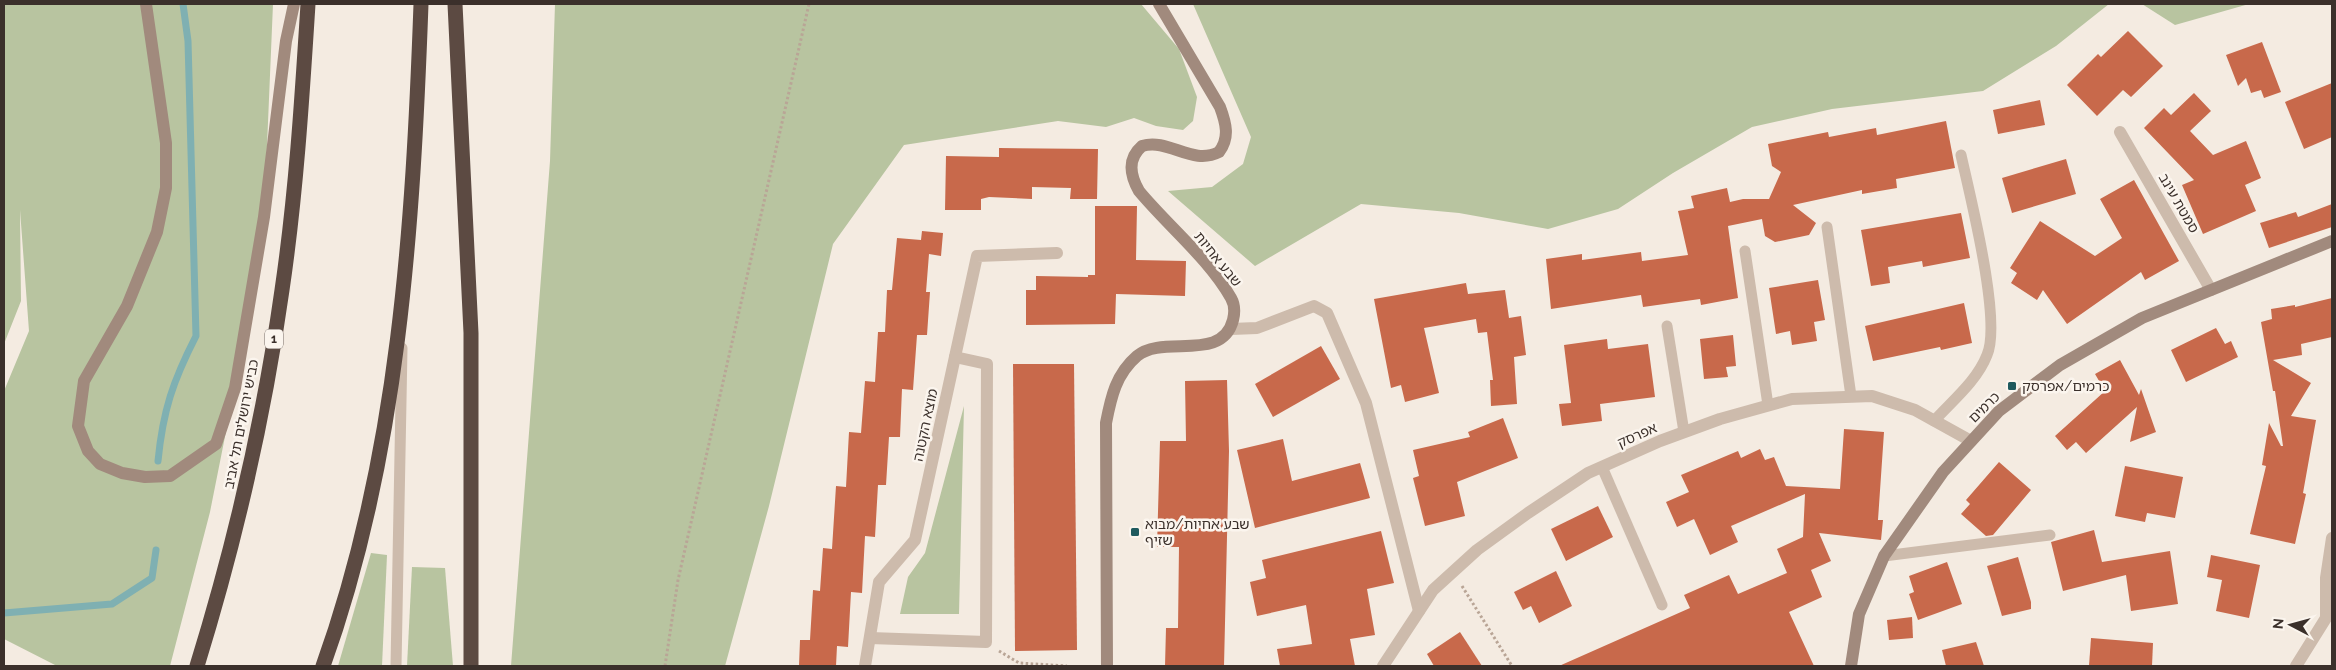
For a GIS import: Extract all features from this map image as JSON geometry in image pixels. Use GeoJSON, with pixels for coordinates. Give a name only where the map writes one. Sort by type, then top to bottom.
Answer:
{"type":"FeatureCollection","features":[{"type":"Feature","properties":{"kind":"highway","name":"כביש ירושלים תל אביב"},"geometry":{"type":"LineString","coordinates":[[197,666],[229,558],[267,384],[282,289],[294,186],[308,4]]}},
{"type":"Feature","properties":{"kind":"highway"},"geometry":{"type":"LineString","coordinates":[[323,666],[344,600],[374,478],[394,367],[403,298],[413,177],[421,4]]}},
{"type":"Feature","properties":{"kind":"highway"},"geometry":{"type":"LineString","coordinates":[[455,4],[471,333],[470,666]]}},
{"type":"Feature","properties":{"kind":"street"},"geometry":{"type":"LineString","coordinates":[[146,4],[166,143],[166,188],[157,232],[127,306],[84,381],[78,426],[88,451],[100,464],[122,473],[145,477],[170,476],[216,444],[235,388],[264,217],[286,41],[294,4]]}},
{"type":"Feature","properties":{"kind":"street","name":"שבע אחיות"},"geometry":{"type":"LineString","coordinates":[[1159,4],[1220,108],[1225,119],[1226,139],[1219,152],[1204,157],[1195,156],[1159,144],[1142,146],[1132,157],[1132,173],[1139,191],[1217,278],[1232,299],[1235,312],[1231,329]]}},
{"type":"Feature","properties":{"kind":"street","name":"סמטת עינב"},"geometry":{"type":"LineString","coordinates":[[2120,132],[2211,290]]}},
{"type":"Feature","properties":{"kind":"street","name":"כרמים"},"geometry":{"type":"LineString","coordinates":[[1851,666],[1859,614],[1884,556],[1942,472],[1998,411],[2060,365],[2142,318],[2332,241]]}},
{"type":"Feature","properties":{"kind":"street","name":"מוצא הקטנה"},"geometry":{"type":"LineString","coordinates":[[865,666],[879,582],[915,540],[977,256],[1057,253]]}},
{"type":"Feature","properties":{"kind":"street"},"geometry":{"type":"LineString","coordinates":[[1107,666],[1106,423],[1113,390],[1123,370],[1138,354],[1153,348],[1204,344],[1221,339],[1231,329],[1257,328],[1314,306],[1327,313],[1366,403],[1419,611]]}},
{"type":"Feature","properties":{"kind":"street"},"geometry":{"type":"LineString","coordinates":[[870,638],[986,642],[987,364],[955,357]]}},
{"type":"Feature","properties":{"kind":"street","name":"אפרסק"},"geometry":{"type":"LineString","coordinates":[[1383,666],[1433,590],[1477,550],[1588,473],[1684,432],[1720,419],[1792,399],[1872,396],[1915,410],[1971,441]]}},
{"type":"Feature","properties":{"kind":"street"},"geometry":{"type":"LineString","coordinates":[[2296,666],[2329,619],[2326,578],[2332,538]]}},
{"type":"Feature","properties":{"kind":"lane"},"geometry":{"type":"LineString","coordinates":[[1934,421],[1972,379],[1988,355],[1991,331],[1990,302],[1962,155]]}},
{"type":"Feature","properties":{"kind":"lane"},"geometry":{"type":"LineString","coordinates":[[1827,227],[1851,396]]}},
{"type":"Feature","properties":{"kind":"lane"},"geometry":{"type":"LineString","coordinates":[[1745,251],[1768,405]]}},
{"type":"Feature","properties":{"kind":"lane"},"geometry":{"type":"LineString","coordinates":[[396,666],[403,298]]}},
{"type":"Feature","properties":{"kind":"lane"},"geometry":{"type":"LineString","coordinates":[[1668,326],[1684,432]]}},
{"type":"Feature","properties":{"kind":"lane"},"geometry":{"type":"LineString","coordinates":[[1602,467],[1662,604]]}},
{"type":"Feature","properties":{"kind":"lane"},"geometry":{"type":"LineString","coordinates":[[1884,556],[2050,535]]}},
{"type":"Feature","properties":{"kind":"path"},"geometry":{"type":"LineString","coordinates":[[665,666],[678,580],[809,4]]}},
{"type":"Feature","properties":{"kind":"path"},"geometry":{"type":"LineString","coordinates":[[1453,572],[1512,666]]}},
{"type":"Feature","properties":{"kind":"path"},"geometry":{"type":"LineString","coordinates":[[986,642],[1019,663],[1067,666]]}},
{"type":"Feature","properties":{"kind":"green space"},"geometry":{"type":"Polygon","coordinates":[[[4,4],[273,4],[264,217],[244,341],[210,512],[170,666],[57,666],[4,639],[4,391],[29,331],[20,210],[21,301],[4,344],[4,4]]]}},
{"type":"Feature","properties":{"kind":"green space"},"geometry":{"type":"Polygon","coordinates":[[[555,4],[1141,4],[1179,49],[1197,97],[1193,121],[1183,130],[1156,126],[1134,118],[1106,127],[1058,121],[904,145],[833,244],[769,506],[725,666],[511,666],[550,161],[555,4]]]}},
{"type":"Feature","properties":{"kind":"green space"},"geometry":{"type":"Polygon","coordinates":[[[1193,4],[2109,4],[2056,46],[1983,91],[1832,109],[1752,127],[1673,173],[1618,209],[1548,229],[1459,213],[1361,204],[1255,266],[1168,191],[1212,187],[1243,164],[1251,137],[1193,4]]]}},
{"type":"Feature","properties":{"kind":"green space"},"geometry":{"type":"Polygon","coordinates":[[[2142,4],[2249,4],[2175,25],[2142,4]]]}},
{"type":"Feature","properties":{"kind":"green space"},"geometry":{"type":"Polygon","coordinates":[[[964,406],[959,614],[900,614],[908,577],[925,553],[964,406]]]}},
{"type":"Feature","properties":{"kind":"green space"},"geometry":{"type":"Polygon","coordinates":[[[371,553],[387,555],[382,666],[338,666],[371,553]]]}},
{"type":"Feature","properties":{"kind":"green space"},"geometry":{"type":"Polygon","coordinates":[[[412,567],[445,568],[453,666],[407,666],[412,567]]]}},
{"type":"Feature","properties":{"kind":"building"},"geometry":{"type":"Polygon","coordinates":[[[2128,31],[2163,66],[2131,97],[2123,90],[2097,116],[2067,85],[2098,54],[2101,57],[2128,31]]]}},
{"type":"Feature","properties":{"kind":"building"},"geometry":{"type":"Polygon","coordinates":[[[2262,42],[2281,92],[2264,98],[2261,90],[2251,93],[2246,78],[2238,86],[2226,55],[2262,42]]]}},
{"type":"Feature","properties":{"kind":"building"},"geometry":{"type":"Polygon","coordinates":[[[2332,83],[2332,137],[2304,149],[2285,102],[2332,83]]]}},
{"type":"Feature","properties":{"kind":"building"},"geometry":{"type":"Polygon","coordinates":[[[2194,93],[2211,111],[2190,131],[2213,155],[2246,141],[2261,178],[2245,185],[2256,211],[2203,234],[2182,185],[2194,180],[2144,128],[2164,108],[2171,115],[2194,93]]]}},
{"type":"Feature","properties":{"kind":"building"},"geometry":{"type":"Polygon","coordinates":[[[2040,100],[2045,125],[1998,134],[1993,110],[2040,100]]]}},
{"type":"Feature","properties":{"kind":"building"},"geometry":{"type":"Polygon","coordinates":[[[1946,121],[1955,168],[1896,179],[1897,188],[1862,194],[1862,190],[1793,205],[1816,223],[1809,235],[1775,242],[1765,236],[1762,219],[1728,226],[1738,298],[1701,305],[1700,299],[1643,307],[1641,295],[1551,309],[1546,259],[1582,254],[1582,260],[1641,252],[1642,261],[1688,255],[1678,211],[1694,208],[1691,196],[1727,188],[1730,202],[1743,199],[1769,199],[1781,172],[1772,166],[1768,144],[1828,132],[1829,137],[1876,128],[1877,135],[1946,121]]]}},
{"type":"Feature","properties":{"kind":"building"},"geometry":{"type":"Polygon","coordinates":[[[999,148],[1098,149],[1097,199],[1070,199],[1071,188],[1032,187],[1032,199],[989,197],[981,199],[981,210],[945,210],[946,156],[999,157],[999,148]]]}},
{"type":"Feature","properties":{"kind":"building"},"geometry":{"type":"Polygon","coordinates":[[[2066,159],[2076,194],[2012,213],[2002,178],[2066,159]]]}},
{"type":"Feature","properties":{"kind":"building"},"geometry":{"type":"Polygon","coordinates":[[[2134,180],[2179,261],[2145,280],[2141,272],[2067,324],[2043,290],[2037,300],[2011,283],[2017,273],[2010,268],[2040,221],[2095,256],[2122,238],[2100,199],[2134,180]]]}},
{"type":"Feature","properties":{"kind":"building"},"geometry":{"type":"Polygon","coordinates":[[[2332,204],[2332,227],[2269,248],[2260,223],[2296,212],[2298,217],[2332,204]]]}},
{"type":"Feature","properties":{"kind":"building"},"geometry":{"type":"Polygon","coordinates":[[[1095,206],[1137,206],[1136,260],[1186,261],[1185,296],[1116,294],[1115,324],[1026,325],[1026,290],[1036,290],[1036,276],[1088,277],[1088,275],[1095,275],[1095,206]]]}},
{"type":"Feature","properties":{"kind":"building"},"geometry":{"type":"Polygon","coordinates":[[[1961,213],[1970,258],[1923,267],[1922,261],[1888,267],[1890,283],[1871,286],[1861,230],[1961,213]]]}},
{"type":"Feature","properties":{"kind":"building"},"geometry":{"type":"Polygon","coordinates":[[[922,231],[943,233],[941,256],[929,254],[926,292],[930,292],[927,335],[917,335],[913,390],[902,389],[900,437],[889,437],[886,485],[878,485],[875,537],[865,536],[862,593],[851,592],[848,647],[837,646],[836,666],[799,666],[800,640],[810,640],[813,590],[820,591],[823,548],[832,549],[836,486],[846,487],[849,432],[861,433],[865,381],[875,382],[878,332],[885,332],[887,290],[892,290],[897,238],[921,240],[922,231]]]}},
{"type":"Feature","properties":{"kind":"building"},"geometry":{"type":"Polygon","coordinates":[[[1818,280],[1825,320],[1814,322],[1817,341],[1792,345],[1790,331],[1776,334],[1769,288],[1818,280]]]}},
{"type":"Feature","properties":{"kind":"building"},"geometry":{"type":"Polygon","coordinates":[[[1466,283],[1468,294],[1505,290],[1509,318],[1521,316],[1526,355],[1514,357],[1517,404],[1491,406],[1490,380],[1493,380],[1487,332],[1478,333],[1476,319],[1424,328],[1439,393],[1405,402],[1401,385],[1391,388],[1374,299],[1466,283]]]}},
{"type":"Feature","properties":{"kind":"building"},"geometry":{"type":"Polygon","coordinates":[[[2332,298],[2332,337],[2301,344],[2302,355],[2273,360],[2311,383],[2291,416],[2316,420],[2303,493],[2306,494],[2295,544],[2250,534],[2266,466],[2262,465],[2269,423],[2281,446],[2283,446],[2275,391],[2273,391],[2261,322],[2272,319],[2271,309],[2295,305],[2295,307],[2332,298]]]}},
{"type":"Feature","properties":{"kind":"building"},"geometry":{"type":"Polygon","coordinates":[[[1964,303],[1972,343],[1941,350],[1940,347],[1873,361],[1865,326],[1964,303]]]}},
{"type":"Feature","properties":{"kind":"building"},"geometry":{"type":"Polygon","coordinates":[[[2216,328],[2225,344],[2231,341],[2238,357],[2186,382],[2171,350],[2216,328]]]}},
{"type":"Feature","properties":{"kind":"building"},"geometry":{"type":"Polygon","coordinates":[[[1733,335],[1736,366],[1726,367],[1728,377],[1704,379],[1700,339],[1733,335]]]}},
{"type":"Feature","properties":{"kind":"building"},"geometry":{"type":"Polygon","coordinates":[[[1607,339],[1608,349],[1648,344],[1655,397],[1600,404],[1602,421],[1562,426],[1559,404],[1571,403],[1564,345],[1607,339]]]}},
{"type":"Feature","properties":{"kind":"building"},"geometry":{"type":"Polygon","coordinates":[[[1321,346],[1340,379],[1273,417],[1255,384],[1321,346]]]}},
{"type":"Feature","properties":{"kind":"building"},"geometry":{"type":"Polygon","coordinates":[[[2120,360],[2139,395],[2141,389],[2156,432],[2130,442],[2137,407],[2086,453],[2076,442],[2067,450],[2055,436],[2105,391],[2095,374],[2120,360]]]}},
{"type":"Feature","properties":{"kind":"building"},"geometry":{"type":"Polygon","coordinates":[[[1013,364],[1074,364],[1077,650],[1015,651],[1013,364]]]}},
{"type":"Feature","properties":{"kind":"building"},"geometry":{"type":"Polygon","coordinates":[[[1227,380],[1229,451],[1224,666],[1165,666],[1166,628],[1178,628],[1179,547],[1157,547],[1160,441],[1186,441],[1185,381],[1227,380]]]}},
{"type":"Feature","properties":{"kind":"building"},"geometry":{"type":"Polygon","coordinates":[[[1503,418],[1518,458],[1457,482],[1465,516],[1425,526],[1413,478],[1419,476],[1413,450],[1470,437],[1468,432],[1503,418]]]}},
{"type":"Feature","properties":{"kind":"building"},"geometry":{"type":"Polygon","coordinates":[[[1844,429],[1884,432],[1878,520],[1883,520],[1881,540],[1819,533],[1831,561],[1811,570],[1822,597],[1789,612],[1814,666],[1559,666],[1690,608],[1684,595],[1729,575],[1738,594],[1787,573],[1777,549],[1803,537],[1805,494],[1731,526],[1738,542],[1710,555],[1694,519],[1677,527],[1666,502],[1689,492],[1681,475],[1738,451],[1741,458],[1760,449],[1765,460],[1774,457],[1786,486],[1840,489],[1844,429]]]}},
{"type":"Feature","properties":{"kind":"building"},"geometry":{"type":"Polygon","coordinates":[[[1283,439],[1292,481],[1360,463],[1370,498],[1255,528],[1237,450],[1283,439]]]}},
{"type":"Feature","properties":{"kind":"building"},"geometry":{"type":"Polygon","coordinates":[[[1999,462],[2031,490],[1993,535],[1986,536],[1961,514],[1970,504],[1966,500],[1999,462]]]}},
{"type":"Feature","properties":{"kind":"building"},"geometry":{"type":"Polygon","coordinates":[[[2125,466],[2183,477],[2175,518],[2147,513],[2145,522],[2115,516],[2125,466]]]}},
{"type":"Feature","properties":{"kind":"building"},"geometry":{"type":"Polygon","coordinates":[[[1598,506],[1613,537],[1566,561],[1551,529],[1598,506]]]}},
{"type":"Feature","properties":{"kind":"building"},"geometry":{"type":"Polygon","coordinates":[[[2094,530],[2102,562],[2170,551],[2178,604],[2131,611],[2126,575],[2063,591],[2051,542],[2094,530]]]}},
{"type":"Feature","properties":{"kind":"building"},"geometry":{"type":"Polygon","coordinates":[[[1381,531],[1394,583],[1367,589],[1375,635],[1350,639],[1355,666],[1280,666],[1277,649],[1312,644],[1306,605],[1257,616],[1250,582],[1266,578],[1262,560],[1381,531]]]}},
{"type":"Feature","properties":{"kind":"building"},"geometry":{"type":"Polygon","coordinates":[[[2211,555],[2260,565],[2249,618],[2216,611],[2222,580],[2207,577],[2211,555]]]}},
{"type":"Feature","properties":{"kind":"building"},"geometry":{"type":"Polygon","coordinates":[[[2018,557],[2031,602],[2031,609],[2002,616],[1987,566],[2018,557]]]}},
{"type":"Feature","properties":{"kind":"building"},"geometry":{"type":"Polygon","coordinates":[[[1947,562],[1962,604],[1918,620],[1909,594],[1914,592],[1909,576],[1947,562]]]}},
{"type":"Feature","properties":{"kind":"building"},"geometry":{"type":"Polygon","coordinates":[[[1556,571],[1572,606],[1539,623],[1531,606],[1523,610],[1514,592],[1556,571]]]}},
{"type":"Feature","properties":{"kind":"building"},"geometry":{"type":"Polygon","coordinates":[[[1912,617],[1913,638],[1889,640],[1887,620],[1912,617]]]}},
{"type":"Feature","properties":{"kind":"building"},"geometry":{"type":"Polygon","coordinates":[[[1460,632],[1482,666],[1434,666],[1427,654],[1460,632]]]}},
{"type":"Feature","properties":{"kind":"building"},"geometry":{"type":"Polygon","coordinates":[[[2091,638],[2153,643],[2152,666],[2089,666],[2091,638]]]}},
{"type":"Feature","properties":{"kind":"building"},"geometry":{"type":"Polygon","coordinates":[[[1976,642],[1984,666],[1946,666],[1942,650],[1976,642]]]}},
{"type":"Feature","properties":{"kind":"waterway"},"geometry":{"type":"LineString","coordinates":[[158,461],[170,396],[196,336],[188,41],[183,4]]}},
{"type":"Feature","properties":{"kind":"waterway"},"geometry":{"type":"LineString","coordinates":[[4,613],[112,604],[152,578],[156,550]]}},
{"type":"Feature","properties":{"kind":"place","name":"כרמים/אפרסק"},"geometry":{"type":"Point","coordinates":[2012,386]}},
{"type":"Feature","properties":{"kind":"place","name":"שבע אחיות/מבוא שזיף"},"geometry":{"type":"Point","coordinates":[1135,532]}}]}
